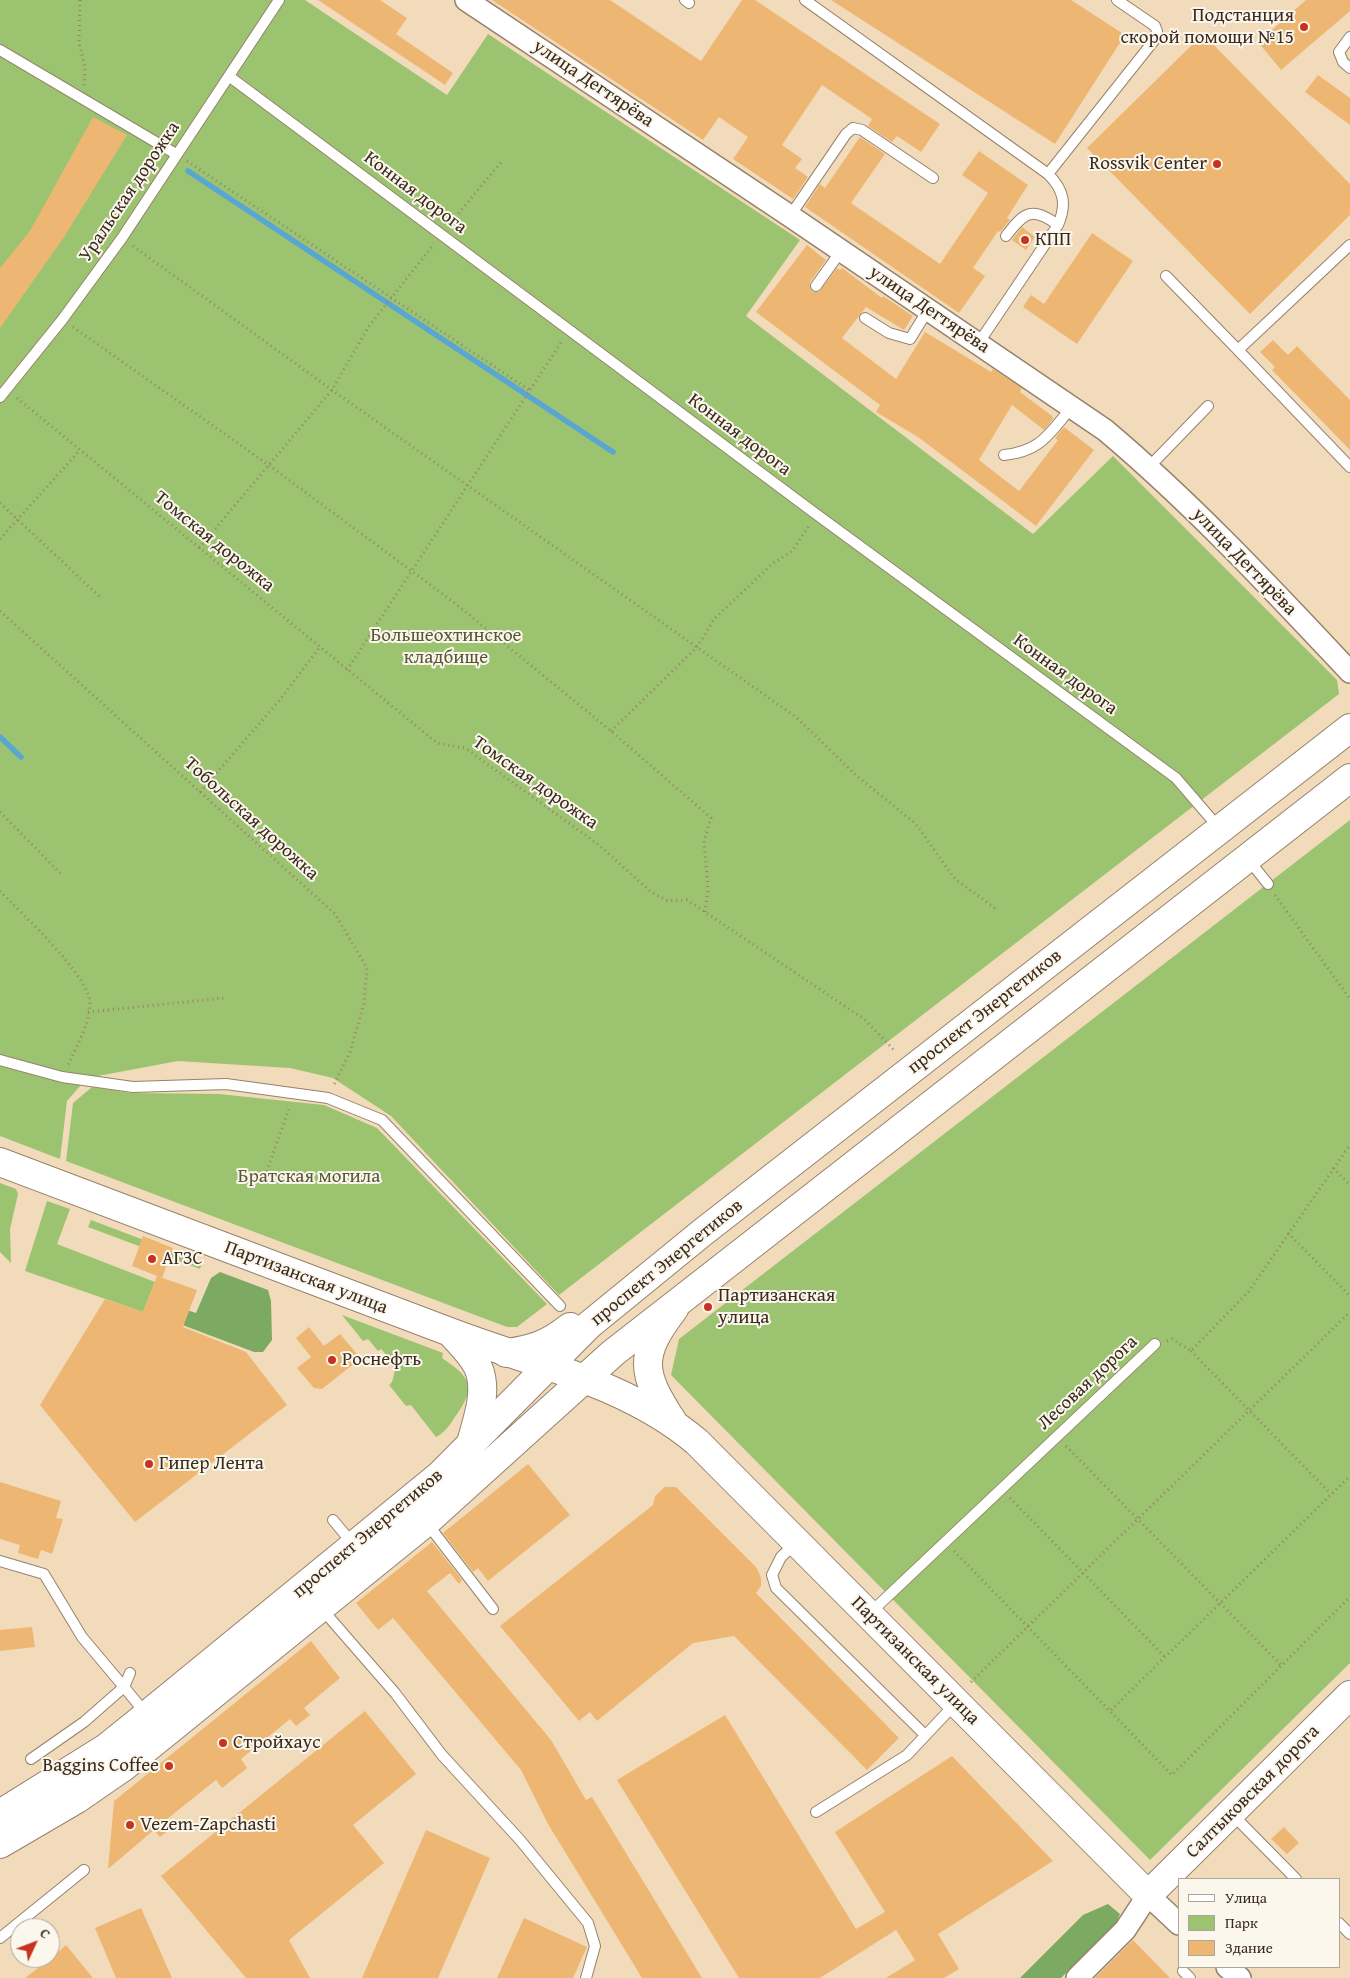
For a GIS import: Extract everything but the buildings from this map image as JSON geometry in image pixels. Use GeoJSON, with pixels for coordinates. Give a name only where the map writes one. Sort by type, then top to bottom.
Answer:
{"type":"FeatureCollection","features":[{"type":"Feature","properties":{"kind":"main road","name":"проспект Энергетиков"},"geometry":{"type":"LineString","coordinates":[[0,1814],[106,1748],[440,1475],[470,1447],[589,1325],[1350,728]]}},
{"type":"Feature","properties":{"kind":"main road","name":"проспект Энергетиков"},"geometry":{"type":"LineString","coordinates":[[0,1844],[77,1799],[122,1768],[426,1522],[613,1353],[676,1306],[1350,778]]}},
{"type":"Feature","properties":{"kind":"main road","name":"Партизанская улица"},"geometry":{"type":"LineString","coordinates":[[0,1162],[506,1353],[548,1365],[619,1393],[674,1423],[697,1442],[869,1615],[964,1692],[1148,1895]]}},
{"type":"Feature","properties":{"kind":"main road"},"geometry":{"type":"LineString","coordinates":[[506,1353],[528,1350],[553,1341],[618,1289],[640,1284]]}},
{"type":"Feature","properties":{"kind":"main road"},"geometry":{"type":"LineString","coordinates":[[674,1423],[660,1401],[647,1364],[650,1345],[660,1327],[676,1306]]}},
{"type":"Feature","properties":{"kind":"main road"},"geometry":{"type":"LineString","coordinates":[[450,1332],[478,1366],[481,1379],[481,1398],[470,1447]]}},
{"type":"Feature","properties":{"kind":"main road","name":"Салтыковская дорога"},"geometry":{"type":"LineString","coordinates":[[1148,1895],[1350,1695]]}},
{"type":"Feature","properties":{"kind":"street","name":"улица Дегтярёва"},"geometry":{"type":"LineString","coordinates":[[466,0],[790,216],[1105,430],[1198,512],[1347,663]]}},
{"type":"Feature","properties":{"kind":"street","name":"Партизанская улица"},"geometry":{"type":"LineString","coordinates":[[1148,1895],[1178,1923]]}},
{"type":"Feature","properties":{"kind":"street","name":"Салтыковская дорога"},"geometry":{"type":"LineString","coordinates":[[1077,1978],[1125,1930],[1148,1895]]}},
{"type":"Feature","properties":{"kind":"street"},"geometry":{"type":"LineString","coordinates":[[1228,1968],[1240,1978]]}},
{"type":"Feature","properties":{"kind":"lane","name":"Уральская дорожка"},"geometry":{"type":"LineString","coordinates":[[3,393],[62,320],[122,238],[279,0]]}},
{"type":"Feature","properties":{"kind":"lane"},"geometry":{"type":"LineString","coordinates":[[805,0],[1048,174],[1056,182],[1065,202],[1064,212],[1058,225],[978,344]]}},
{"type":"Feature","properties":{"kind":"lane"},"geometry":{"type":"LineString","coordinates":[[1048,174],[1156,38],[1157,31],[1155,26],[1117,0]]}},
{"type":"Feature","properties":{"kind":"lane"},"geometry":{"type":"LineString","coordinates":[[1350,38],[1339,52],[1343,62],[1350,68]]}},
{"type":"Feature","properties":{"kind":"lane"},"geometry":{"type":"LineString","coordinates":[[0,50],[176,154]]}},
{"type":"Feature","properties":{"kind":"lane","name":"Конная дорога"},"geometry":{"type":"LineString","coordinates":[[230,77],[816,514],[1176,778],[1220,829]]}},
{"type":"Feature","properties":{"kind":"lane"},"geometry":{"type":"LineString","coordinates":[[790,216],[846,134],[853,128],[862,130],[933,178]]}},
{"type":"Feature","properties":{"kind":"lane"},"geometry":{"type":"LineString","coordinates":[[1006,236],[1020,218],[1030,213],[1044,215],[1058,225]]}},
{"type":"Feature","properties":{"kind":"lane"},"geometry":{"type":"LineString","coordinates":[[1238,350],[1350,245]]}},
{"type":"Feature","properties":{"kind":"lane"},"geometry":{"type":"LineString","coordinates":[[816,286],[842,251]]}},
{"type":"Feature","properties":{"kind":"lane"},"geometry":{"type":"LineString","coordinates":[[1166,276],[1350,467]]}},
{"type":"Feature","properties":{"kind":"lane"},"geometry":{"type":"LineString","coordinates":[[865,318],[889,334],[910,339],[928,310]]}},
{"type":"Feature","properties":{"kind":"lane"},"geometry":{"type":"LineString","coordinates":[[1148,467],[1208,406]]}},
{"type":"Feature","properties":{"kind":"lane"},"geometry":{"type":"LineString","coordinates":[[1004,455],[1020,453],[1039,445],[1072,408]]}},
{"type":"Feature","properties":{"kind":"lane"},"geometry":{"type":"LineString","coordinates":[[1248,858],[1268,884]]}},
{"type":"Feature","properties":{"kind":"lane"},"geometry":{"type":"LineString","coordinates":[[0,1060],[62,1077],[133,1087],[226,1084],[328,1098],[382,1120],[560,1306]]}},
{"type":"Feature","properties":{"kind":"lane","name":"Лесовая дорога"},"geometry":{"type":"LineString","coordinates":[[869,1615],[1155,1344]]}},
{"type":"Feature","properties":{"kind":"lane"},"geometry":{"type":"LineString","coordinates":[[333,1520],[355,1546]]}},
{"type":"Feature","properties":{"kind":"lane"},"geometry":{"type":"LineString","coordinates":[[426,1522],[493,1609]]}},
{"type":"Feature","properties":{"kind":"lane"},"geometry":{"type":"LineString","coordinates":[[796,1542],[781,1557],[772,1575],[776,1588],[925,1735]]}},
{"type":"Feature","properties":{"kind":"lane"},"geometry":{"type":"LineString","coordinates":[[0,1561],[44,1574],[82,1637],[147,1715]]}},
{"type":"Feature","properties":{"kind":"lane"},"geometry":{"type":"LineString","coordinates":[[321,1607],[395,1692],[442,1755],[520,1840],[588,1923],[595,1946],[586,1978]]}},
{"type":"Feature","properties":{"kind":"lane"},"geometry":{"type":"LineString","coordinates":[[32,1759],[84,1722],[124,1687],[130,1673]]}},
{"type":"Feature","properties":{"kind":"lane"},"geometry":{"type":"LineString","coordinates":[[816,1812],[907,1755],[964,1692]]}},
{"type":"Feature","properties":{"kind":"lane"},"geometry":{"type":"LineString","coordinates":[[1231,1813],[1295,1878]]}},
{"type":"Feature","properties":{"kind":"lane"},"geometry":{"type":"LineString","coordinates":[[0,1938],[84,1870]]}},
{"type":"Feature","properties":{"kind":"lane"},"geometry":{"type":"LineString","coordinates":[[1340,1924],[1350,1934]]}},
{"type":"Feature","properties":{"kind":"path"},"geometry":{"type":"LineString","coordinates":[[80,0],[79,43],[85,67],[83,99]]}},
{"type":"Feature","properties":{"kind":"path"},"geometry":{"type":"LineString","coordinates":[[176,154],[529,390]]}},
{"type":"Feature","properties":{"kind":"path"},"geometry":{"type":"LineString","coordinates":[[199,548],[270,466],[332,390],[369,326],[501,162]]}},
{"type":"Feature","properties":{"kind":"path"},"geometry":{"type":"LineString","coordinates":[[122,238],[332,390],[796,716],[858,777],[915,823],[955,880],[996,909]]}},
{"type":"Feature","properties":{"kind":"path"},"geometry":{"type":"LineString","coordinates":[[62,320],[270,466],[456,604],[611,731],[712,818],[704,841],[708,889],[705,912]]}},
{"type":"Feature","properties":{"kind":"path"},"geometry":{"type":"LineString","coordinates":[[347,670],[569,330]]}},
{"type":"Feature","properties":{"kind":"path","name":"Томская дорожка"},"geometry":{"type":"LineString","coordinates":[[3,393],[80,450],[437,743],[464,748],[599,845],[651,892],[668,901],[687,900],[864,1019],[878,1031],[894,1050]]}},
{"type":"Feature","properties":{"kind":"path"},"geometry":{"type":"LineString","coordinates":[[0,539],[80,450]]}},
{"type":"Feature","properties":{"kind":"path"},"geometry":{"type":"LineString","coordinates":[[0,503],[100,598]]}},
{"type":"Feature","properties":{"kind":"path"},"geometry":{"type":"LineString","coordinates":[[611,731],[698,646],[714,619],[772,564],[792,551],[805,534],[816,514]]}},
{"type":"Feature","properties":{"kind":"path","name":"Тобольская дорожка"},"geometry":{"type":"LineString","coordinates":[[0,611],[335,914],[367,968],[364,1003],[350,1052],[328,1098]]}},
{"type":"Feature","properties":{"kind":"path"},"geometry":{"type":"LineString","coordinates":[[200,792],[278,702],[320,647]]}},
{"type":"Feature","properties":{"kind":"path"},"geometry":{"type":"LineString","coordinates":[[0,812],[64,876]]}},
{"type":"Feature","properties":{"kind":"path"},"geometry":{"type":"LineString","coordinates":[[1268,884],[1350,999]]}},
{"type":"Feature","properties":{"kind":"path"},"geometry":{"type":"LineString","coordinates":[[0,891],[76,972],[90,1002],[86,1026],[62,1077]]}},
{"type":"Feature","properties":{"kind":"path"},"geometry":{"type":"LineString","coordinates":[[88,1012],[224,998]]}},
{"type":"Feature","properties":{"kind":"path"},"geometry":{"type":"LineString","coordinates":[[265,1176],[294,1093]]}},
{"type":"Feature","properties":{"kind":"path"},"geometry":{"type":"LineString","coordinates":[[1191,1351],[1249,1291],[1350,1145]]}},
{"type":"Feature","properties":{"kind":"path"},"geometry":{"type":"LineString","coordinates":[[1333,1168],[1350,1186]]}},
{"type":"Feature","properties":{"kind":"path"},"geometry":{"type":"LineString","coordinates":[[1288,1233],[1350,1296]]}},
{"type":"Feature","properties":{"kind":"path"},"geometry":{"type":"LineString","coordinates":[[964,1692],[1350,1312]]}},
{"type":"Feature","properties":{"kind":"path","name":"Лесовая дорога"},"geometry":{"type":"LineString","coordinates":[[1155,1344],[1172,1339],[1191,1351],[1331,1494]]}},
{"type":"Feature","properties":{"kind":"path"},"geometry":{"type":"LineString","coordinates":[[1057,1436],[1281,1665]]}},
{"type":"Feature","properties":{"kind":"path"},"geometry":{"type":"LineString","coordinates":[[1111,1710],[1350,1476]]}},
{"type":"Feature","properties":{"kind":"path"},"geometry":{"type":"LineString","coordinates":[[1001,1489],[1166,1657]]}},
{"type":"Feature","properties":{"kind":"path"},"geometry":{"type":"LineString","coordinates":[[944,1542],[1111,1710],[1172,1775],[1350,1597]]}},
{"type":"Feature","properties":{"kind":"green space","name":"Большеохтинское кладбище"},"geometry":{"type":"Polygon","coordinates":[[[0,0],[305,0],[447,95],[488,34],[800,240],[746,316],[1033,534],[1113,456],[1337,680],[1339,694],[559,1295],[391,1116],[333,1078],[290,1068],[178,1061],[87,1078],[67,1101],[60,1159],[0,1136],[0,0]]]}},
{"type":"Feature","properties":{"kind":"green space"},"geometry":{"type":"Polygon","coordinates":[[[1350,820],[1350,1663],[1150,1860],[671,1375],[679,1339],[1350,820]]]}},
{"type":"Feature","properties":{"kind":"green space","name":"Братская могила"},"geometry":{"type":"Polygon","coordinates":[[[92,1087],[131,1093],[219,1094],[324,1105],[377,1128],[547,1304],[517,1327],[507,1327],[66,1161],[73,1103],[92,1087]]]}},
{"type":"Feature","properties":{"kind":"green space"},"geometry":{"type":"Polygon","coordinates":[[[0,1183],[16,1189],[18,1194],[10,1229],[11,1263],[0,1252],[0,1183]]]}},
{"type":"Feature","properties":{"kind":"green space"},"geometry":{"type":"Polygon","coordinates":[[[47,1201],[70,1209],[57,1244],[155,1282],[143,1312],[25,1271],[47,1201]]]}},
{"type":"Feature","properties":{"kind":"green space"},"geometry":{"type":"Polygon","coordinates":[[[91,1220],[202,1262],[200,1269],[88,1227],[91,1220]]]}},
{"type":"Feature","properties":{"kind":"green space"},"geometry":{"type":"Polygon","coordinates":[[[220,1272],[268,1290],[271,1301],[272,1340],[263,1352],[254,1352],[148,1312],[157,1300],[196,1313],[211,1278],[220,1272]]]}},
{"type":"Feature","properties":{"kind":"green space"},"geometry":{"type":"Polygon","coordinates":[[[342,1315],[443,1353],[442,1358],[464,1376],[468,1388],[467,1396],[453,1421],[443,1433],[436,1437],[411,1405],[406,1406],[389,1385],[392,1382],[395,1370],[388,1362],[389,1358],[381,1349],[378,1351],[368,1339],[363,1341],[342,1315]]]}},
{"type":"Feature","properties":{"kind":"green space"},"geometry":{"type":"Polygon","coordinates":[[[1108,1904],[1120,1914],[1117,1922],[1061,1978],[1020,1978],[1083,1915],[1108,1904]]]}},
{"type":"Feature","properties":{"kind":"waterway"},"geometry":{"type":"LineString","coordinates":[[188,171],[613,452]]}},
{"type":"Feature","properties":{"kind":"waterway"},"geometry":{"type":"LineString","coordinates":[[0,737],[21,757]]}},
{"type":"Feature","properties":{"kind":"place","name":"Подстанция скорой помощи №15"},"geometry":{"type":"Point","coordinates":[1304,27]}},
{"type":"Feature","properties":{"kind":"place","name":"Rossvik Center"},"geometry":{"type":"Point","coordinates":[1217,164]}},
{"type":"Feature","properties":{"kind":"place","name":"КПП"},"geometry":{"type":"Point","coordinates":[1025,240]}},
{"type":"Feature","properties":{"kind":"place","name":"АГЗС"},"geometry":{"type":"Point","coordinates":[152,1259]}},
{"type":"Feature","properties":{"kind":"place","name":"Партизанская улица"},"geometry":{"type":"Point","coordinates":[708,1307]}},
{"type":"Feature","properties":{"kind":"place","name":"Роснефть"},"geometry":{"type":"Point","coordinates":[332,1360]}},
{"type":"Feature","properties":{"kind":"place","name":"Гипер Лента"},"geometry":{"type":"Point","coordinates":[149,1464]}},
{"type":"Feature","properties":{"kind":"place","name":"Стройхаус"},"geometry":{"type":"Point","coordinates":[223,1743]}},
{"type":"Feature","properties":{"kind":"place","name":"Baggins Coffee"},"geometry":{"type":"Point","coordinates":[169,1766]}},
{"type":"Feature","properties":{"kind":"place","name":"Vezem-Zapchasti"},"geometry":{"type":"Point","coordinates":[130,1825]}}]}
